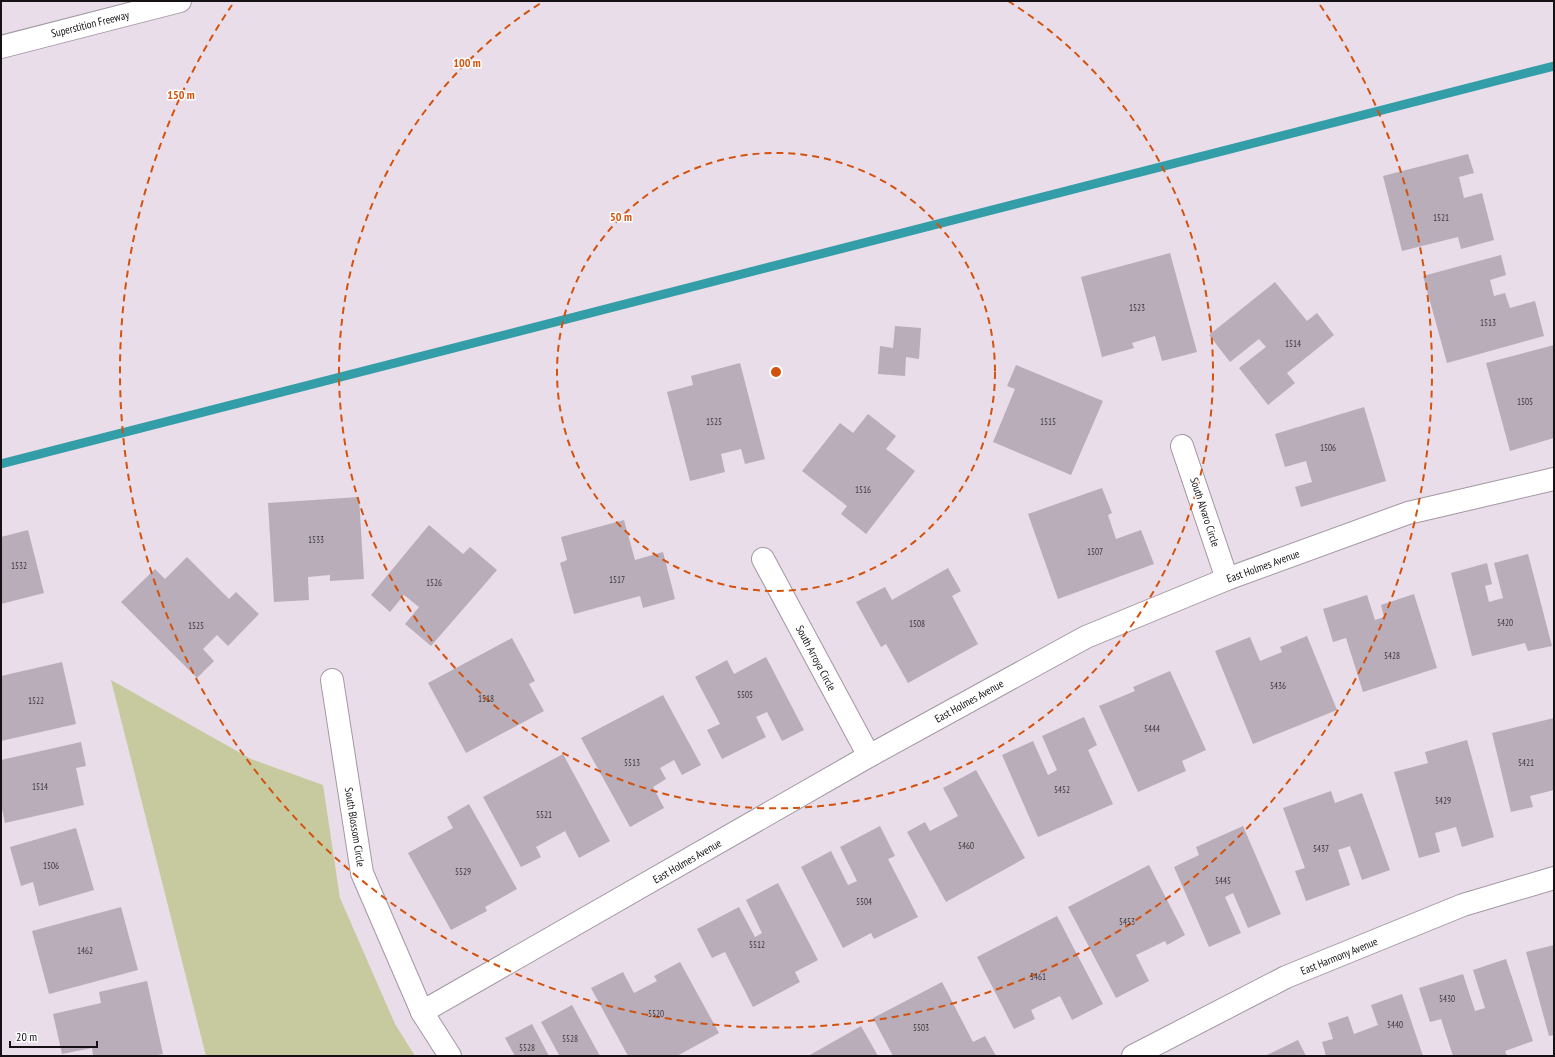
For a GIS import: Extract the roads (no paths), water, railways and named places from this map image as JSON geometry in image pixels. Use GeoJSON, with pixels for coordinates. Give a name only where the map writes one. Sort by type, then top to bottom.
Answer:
{"type":"FeatureCollection","features":[{"type":"Feature","properties":{"kind":"main road","name":"Superstition Freeway"},"geometry":{"type":"LineString","coordinates":[[1,46],[180,1]]}},
{"type":"Feature","properties":{"kind":"main road","name":"South Alvaro Circle"},"geometry":{"type":"LineString","coordinates":[[1182,446],[1227,579]]}},
{"type":"Feature","properties":{"kind":"main road","name":"East Holmes Avenue"},"geometry":{"type":"LineString","coordinates":[[422,1012],[869,756],[1086,637],[1227,579],[1408,513],[1554,479]]}},
{"type":"Feature","properties":{"kind":"main road","name":"South Arroya Circle"},"geometry":{"type":"LineString","coordinates":[[763,559],[869,756]]}},
{"type":"Feature","properties":{"kind":"main road","name":"South Blossom Circle"},"geometry":{"type":"LineString","coordinates":[[332,680],[362,873],[422,1012],[450,1056]]}},
{"type":"Feature","properties":{"kind":"main road","name":"East Harmony Avenue"},"geometry":{"type":"LineString","coordinates":[[1133,1056],[1286,977],[1463,905],[1554,878]]}},
{"type":"Feature","properties":{"kind":"waterway"},"geometry":{"type":"LineString","coordinates":[[1,464],[1554,66]]}}]}
